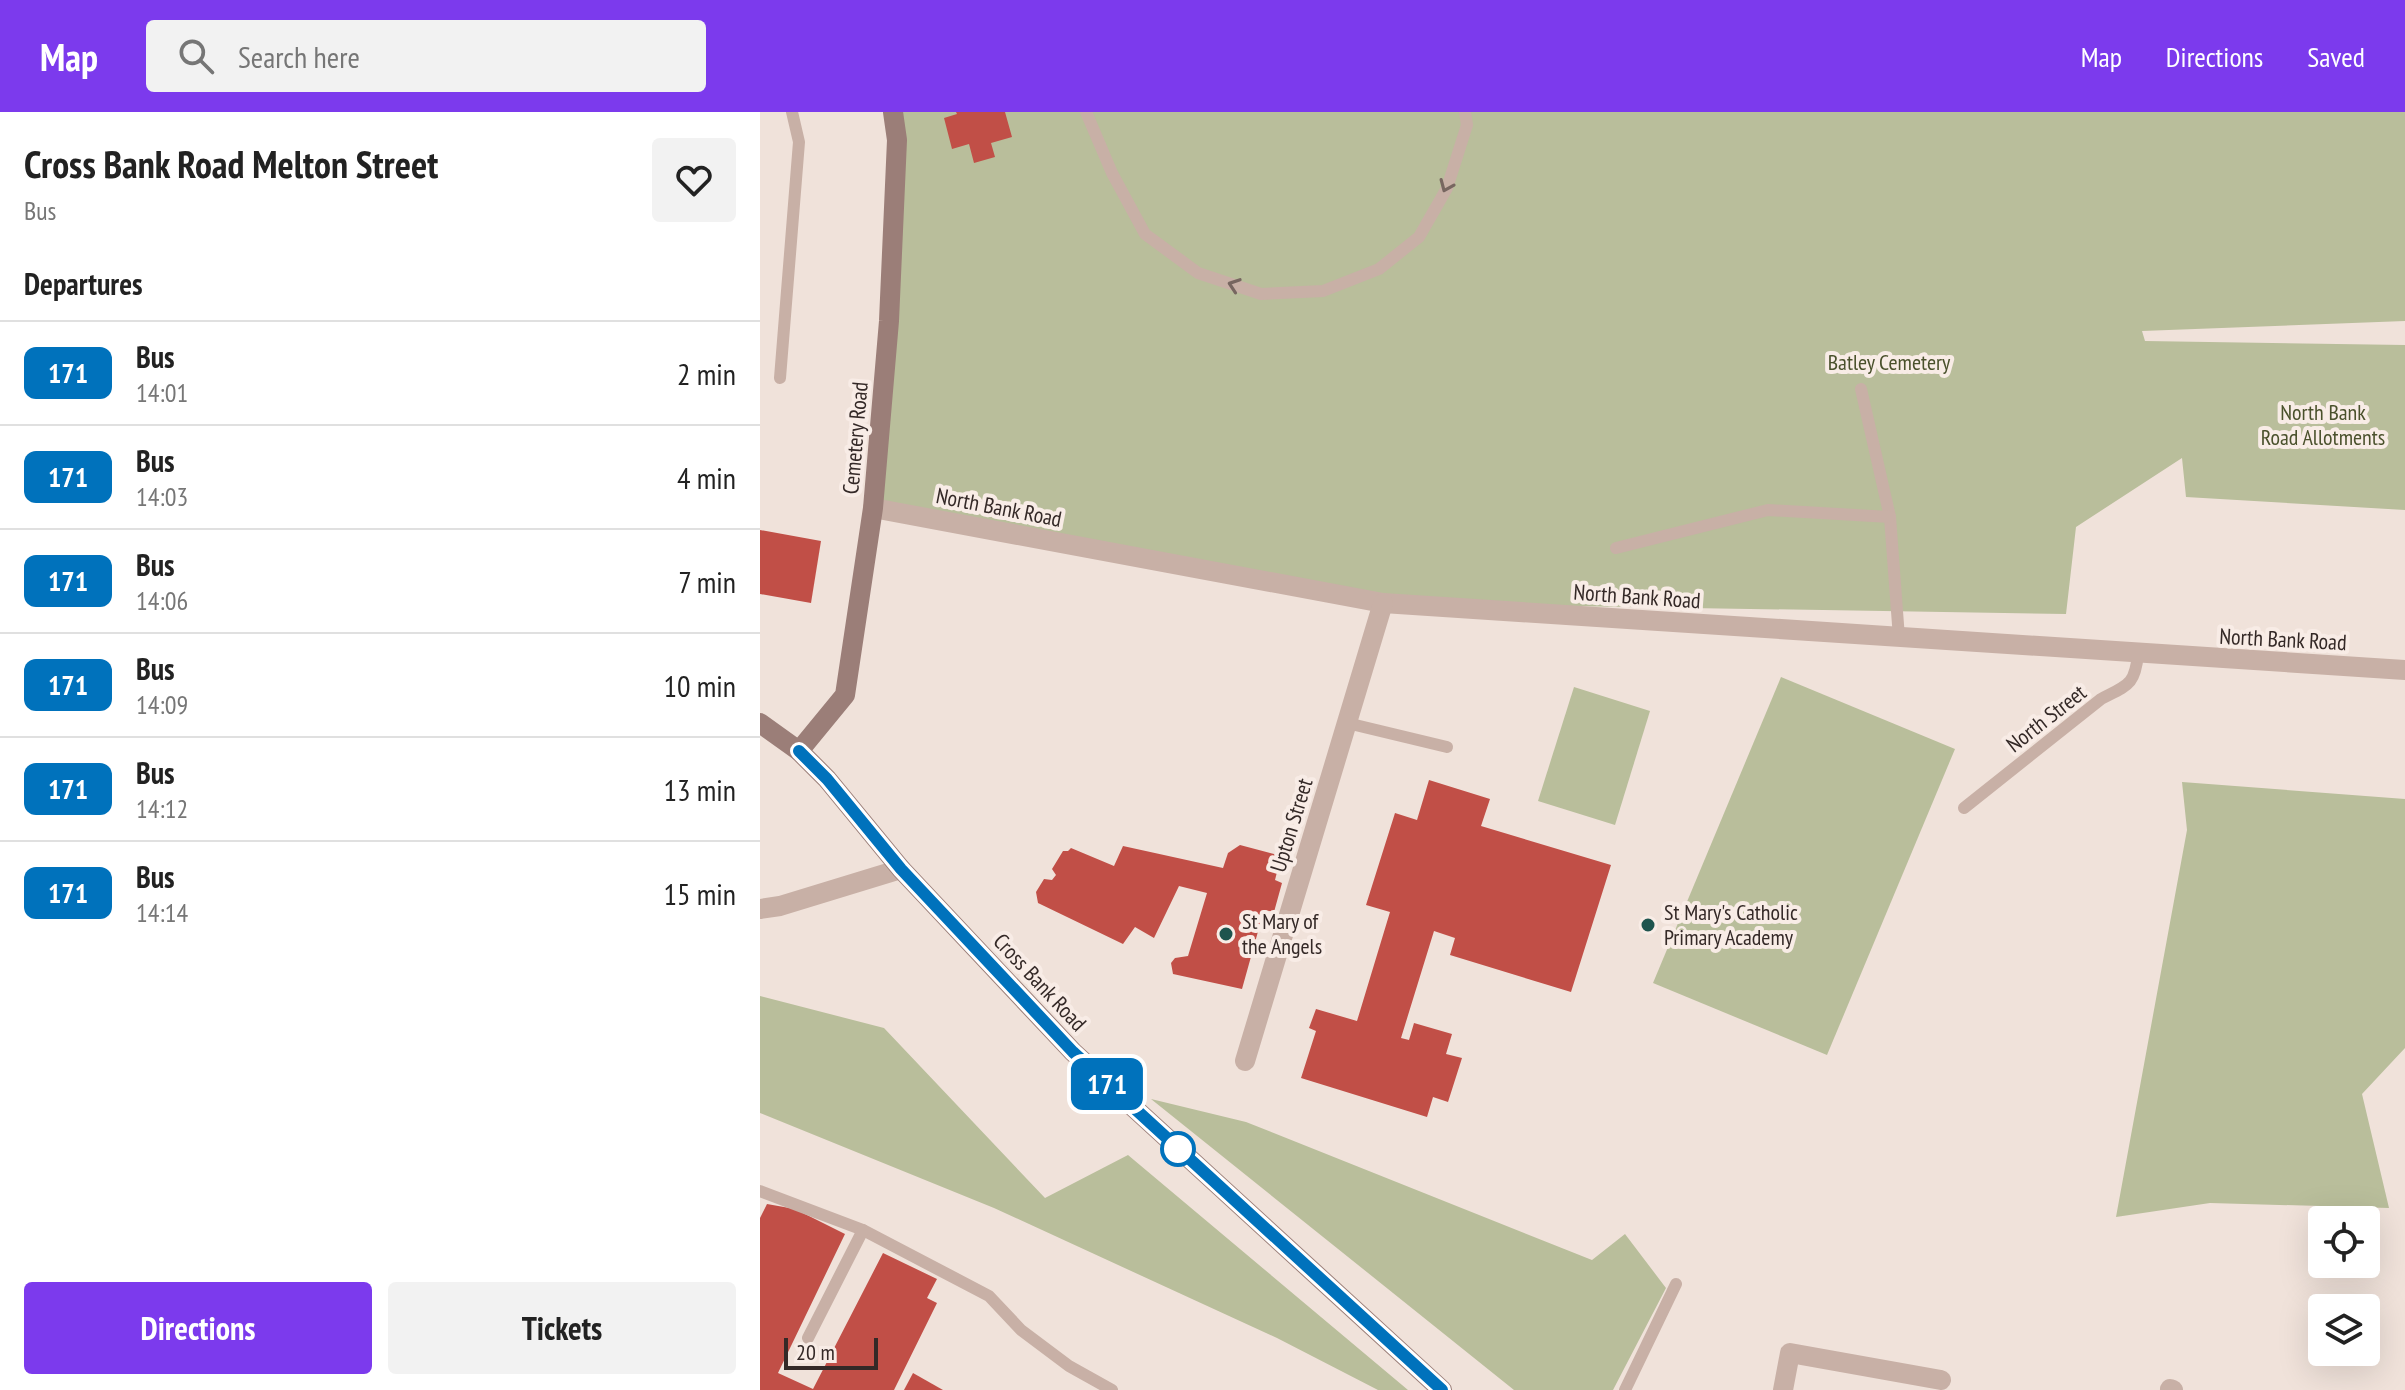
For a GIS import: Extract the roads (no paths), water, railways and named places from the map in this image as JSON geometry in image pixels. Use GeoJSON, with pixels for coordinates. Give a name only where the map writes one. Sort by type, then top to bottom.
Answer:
{"type":"FeatureCollection","features":[{"type":"Feature","properties":{"kind":"street","name":"Cemetery Road"},"geometry":{"type":"LineString","coordinates":[[799,751],[845,695],[873,508],[890,306],[897,140],[893,112]]}},
{"type":"Feature","properties":{"kind":"street","name":"North Bank Road"},"geometry":{"type":"LineString","coordinates":[[873,508],[1383,603],[2405,670]]}},
{"type":"Feature","properties":{"kind":"street","name":"Upton Street"},"geometry":{"type":"LineString","coordinates":[[1245,1061],[1383,603]]}},
{"type":"Feature","properties":{"kind":"street","name":"Cross Bank Road"},"geometry":{"type":"LineString","coordinates":[[760,723],[799,751],[827,779],[901,869],[1073,1052],[1442,1390]]}},
{"type":"Feature","properties":{"kind":"street"},"geometry":{"type":"LineString","coordinates":[[760,909],[780,906],[901,869]]}},
{"type":"Feature","properties":{"kind":"street"},"geometry":{"type":"LineString","coordinates":[[1783,1390],[1790,1353],[1941,1380]]}},
{"type":"Feature","properties":{"kind":"lane"},"geometry":{"type":"LineString","coordinates":[[780,378],[799,142],[792,112]]}},
{"type":"Feature","properties":{"kind":"lane"},"geometry":{"type":"LineString","coordinates":[[1086,112],[1112,173],[1145,234],[1198,273],[1261,294],[1323,291],[1379,269],[1419,237],[1447,188],[1467,125],[1465,112]]}},
{"type":"Feature","properties":{"kind":"lane"},"geometry":{"type":"LineString","coordinates":[[1861,389],[1890,517],[1899,638]]}},
{"type":"Feature","properties":{"kind":"lane"},"geometry":{"type":"LineString","coordinates":[[1616,548],[1768,510],[1890,517]]}},
{"type":"Feature","properties":{"kind":"lane","name":"North Street"},"geometry":{"type":"LineString","coordinates":[[1964,808],[2101,699],[2125,687],[2136,675],[2138,654]]}},
{"type":"Feature","properties":{"kind":"lane"},"geometry":{"type":"LineString","coordinates":[[1347,723],[1447,747]]}},
{"type":"Feature","properties":{"kind":"lane"},"geometry":{"type":"LineString","coordinates":[[760,1191],[863,1230],[989,1296],[1021,1330],[1069,1366],[1112,1390]]}},
{"type":"Feature","properties":{"kind":"lane"},"geometry":{"type":"LineString","coordinates":[[808,1338],[863,1230]]}},
{"type":"Feature","properties":{"kind":"lane"},"geometry":{"type":"LineString","coordinates":[[1625,1390],[1676,1284]]}},
{"type":"Feature","properties":{"kind":"place","name":"St Mary's Catholic Primary Academy"},"geometry":{"type":"Point","coordinates":[1648,925]}},
{"type":"Feature","properties":{"kind":"place","name":"St Mary of the Angels"},"geometry":{"type":"Point","coordinates":[1226,934]}},
{"type":"Feature","properties":{"kind":"park label","name":"Batley Cemetery"},"geometry":{"type":"Point","coordinates":[1889,362]}},
{"type":"Feature","properties":{"kind":"park label","name":"North Bank Road Allotments"},"geometry":{"type":"Point","coordinates":[2323,424]}}]}
